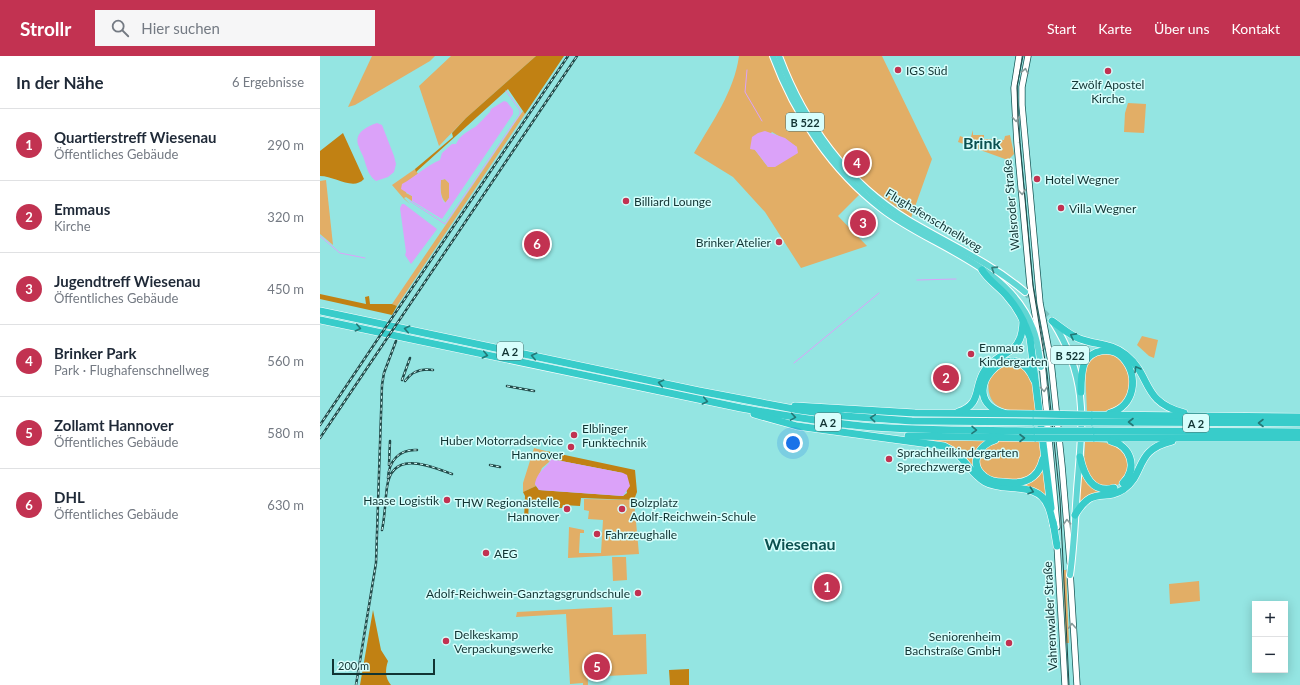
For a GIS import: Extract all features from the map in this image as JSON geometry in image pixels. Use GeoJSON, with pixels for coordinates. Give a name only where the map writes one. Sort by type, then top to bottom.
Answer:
{"type":"FeatureCollection","features":[{"type":"Feature","properties":{"kind":"highway","name":"Flughafenschnellweg"},"geometry":{"type":"LineString","coordinates":[[773,56],[786,87],[804,120],[821,146],[849,180],[892,216],[982,270]]}},
{"type":"Feature","properties":{"kind":"highway","name":"Flughafenschnellweg"},"geometry":{"type":"LineString","coordinates":[[779,56],[801,104],[816,130],[835,156],[861,185],[894,212],[985,264],[1025,292]]}},
{"type":"Feature","properties":{"kind":"highway"},"geometry":{"type":"LineString","coordinates":[[982,270],[986,276],[1006,294],[1023,318],[1032,345],[1043,449],[1057,546]]}},
{"type":"Feature","properties":{"kind":"highway","name":"B 522"},"geometry":{"type":"LineString","coordinates":[[982,270],[1007,289],[1025,311],[1036,337],[1042,367]]}},
{"type":"Feature","properties":{"kind":"highway","name":"A 2"},"geometry":{"type":"LineString","coordinates":[[320,311],[765,405],[844,416],[936,422],[1034,418],[1091,418],[1300,423]]}},
{"type":"Feature","properties":{"kind":"highway"},"geometry":{"type":"LineString","coordinates":[[948,414],[965,410],[973,403],[984,371],[992,362],[1009,353],[1020,339],[1023,318]]}},
{"type":"Feature","properties":{"kind":"highway","name":"A 2"},"geometry":{"type":"LineString","coordinates":[[320,320],[741,408],[916,435]]}},
{"type":"Feature","properties":{"kind":"highway"},"geometry":{"type":"LineString","coordinates":[[1052,321],[1075,337],[1105,344],[1118,349],[1131,360],[1148,388],[1160,402],[1173,409],[1198,415]]}},
{"type":"Feature","properties":{"kind":"highway","name":"B 522"},"geometry":{"type":"LineString","coordinates":[[1052,321],[1070,354],[1081,392],[1082,412],[1080,457],[1070,575]]}},
{"type":"Feature","properties":{"kind":"highway"},"geometry":{"type":"LineString","coordinates":[[1081,392],[1082,371],[1091,355],[1107,351],[1116,353],[1124,359],[1129,369],[1132,381],[1129,400],[1119,410],[1091,418]]}},
{"type":"Feature","properties":{"kind":"highway"},"geometry":{"type":"LineString","coordinates":[[1010,414],[996,409],[985,396],[984,382],[992,369],[1005,362],[1020,364],[1030,373],[1037,388]]}},
{"type":"Feature","properties":{"kind":"highway"},"geometry":{"type":"LineString","coordinates":[[765,405],[936,414],[1010,414],[1034,418]]}},
{"type":"Feature","properties":{"kind":"highway"},"geometry":{"type":"LineString","coordinates":[[741,408],[764,418],[797,426],[862,434],[1009,438]]}},
{"type":"Feature","properties":{"kind":"highway"},"geometry":{"type":"LineString","coordinates":[[1100,415],[1300,417]]}},
{"type":"Feature","properties":{"kind":"highway","name":"A 2"},"geometry":{"type":"LineString","coordinates":[[935,437],[1036,434],[1093,435],[1300,432]]}},
{"type":"Feature","properties":{"kind":"highway"},"geometry":{"type":"LineString","coordinates":[[1036,434],[988,442],[983,445],[978,453],[976,464],[978,470],[989,480],[1020,483],[1031,479],[1041,466],[1043,449]]}},
{"type":"Feature","properties":{"kind":"highway"},"geometry":{"type":"LineString","coordinates":[[1080,457],[1086,477],[1089,482],[1098,488],[1116,488],[1128,477],[1131,461],[1125,448],[1112,441],[1093,435]]}},
{"type":"Feature","properties":{"kind":"highway"},"geometry":{"type":"LineString","coordinates":[[1093,435],[1207,439],[1300,438]]}},
{"type":"Feature","properties":{"kind":"highway"},"geometry":{"type":"LineString","coordinates":[[935,437],[944,446],[957,453],[980,479],[991,485],[1025,489],[1037,493],[1048,505],[1054,527]]}},
{"type":"Feature","properties":{"kind":"highway"},"geometry":{"type":"LineString","coordinates":[[1075,515],[1082,504],[1092,497],[1113,493],[1125,488],[1132,480],[1144,458],[1157,446],[1172,441],[1207,439]]}},
{"type":"Feature","properties":{"kind":"main road","name":"Walsroder Straße"},"geometry":{"type":"LineString","coordinates":[[1019,56],[1014,79],[1014,104],[1027,262],[1039,336],[1046,412]]}},
{"type":"Feature","properties":{"kind":"main road","name":"Walsroder Straße"},"geometry":{"type":"LineString","coordinates":[[1028,56],[1023,80],[1022,101],[1040,303],[1047,339],[1056,412]]}},
{"type":"Feature","properties":{"kind":"main road","name":"Vahrenwalder Straße"},"geometry":{"type":"LineString","coordinates":[[1046,412],[1056,504],[1065,685]]}},
{"type":"Feature","properties":{"kind":"main road","name":"Vahrenwalder Straße"},"geometry":{"type":"LineString","coordinates":[[1056,412],[1067,514],[1077,685]]}},
{"type":"Feature","properties":{"kind":"shaded area"},"geometry":{"type":"Polygon","coordinates":[[[372,56],[435,56],[430,61],[355,105],[348,107],[372,56]]]}},
{"type":"Feature","properties":{"kind":"shaded area"},"geometry":{"type":"Polygon","coordinates":[[[451,56],[536,56],[466,118],[439,146],[419,86],[451,56]]]}},
{"type":"Feature","properties":{"kind":"shaded area"},"geometry":{"type":"Polygon","coordinates":[[[536,56],[564,56],[525,114],[508,89],[416,172],[415,169],[453,137],[452,133],[466,118],[536,56]]]}},
{"type":"Feature","properties":{"kind":"shaded area"},"geometry":{"type":"Polygon","coordinates":[[[739,56],[882,56],[932,159],[911,218],[868,186],[838,216],[867,246],[801,268],[765,212],[733,177],[694,153],[715,118],[727,94],[739,56]],[[772,132],[755,150],[768,167],[797,147],[772,132]]]}},
{"type":"Feature","properties":{"kind":"shaded area"},"geometry":{"type":"Polygon","coordinates":[[[504,101],[507,102],[513,110],[513,114],[442,219],[412,201],[412,196],[401,189],[402,184],[440,160],[442,153],[452,144],[456,144],[462,136],[476,126],[490,112],[491,109],[504,101]],[[445,179],[441,180],[441,195],[445,203],[449,198],[449,183],[445,179]]]}},
{"type":"Feature","properties":{"kind":"shaded area"},"geometry":{"type":"Polygon","coordinates":[[[1128,103],[1146,104],[1144,133],[1124,132],[1125,113],[1128,103]]]}},
{"type":"Feature","properties":{"kind":"shaded area"},"geometry":{"type":"Polygon","coordinates":[[[523,111],[525,114],[397,306],[392,304],[523,111]]]}},
{"type":"Feature","properties":{"kind":"shaded area"},"geometry":{"type":"Polygon","coordinates":[[[377,123],[382,125],[396,164],[394,172],[388,177],[376,181],[368,171],[359,148],[358,138],[362,131],[377,123]]]}},
{"type":"Feature","properties":{"kind":"shaded area"},"geometry":{"type":"Polygon","coordinates":[[[973,130],[973,135],[984,135],[984,139],[1004,140],[1005,136],[1010,135],[1014,154],[1009,159],[1005,159],[958,142],[960,136],[970,140],[973,130]]]}},
{"type":"Feature","properties":{"kind":"shaded area"},"geometry":{"type":"Polygon","coordinates":[[[765,131],[785,138],[797,147],[798,153],[775,167],[768,167],[755,150],[750,149],[752,137],[765,131]]]}},
{"type":"Feature","properties":{"kind":"shaded area"},"geometry":{"type":"Polygon","coordinates":[[[343,133],[364,179],[355,184],[320,176],[320,151],[343,133]]]}},
{"type":"Feature","properties":{"kind":"shaded area"},"geometry":{"type":"Polygon","coordinates":[[[415,169],[418,174],[415,176],[406,193],[412,196],[412,201],[406,197],[404,198],[410,204],[404,199],[392,185],[415,169]]]}},
{"type":"Feature","properties":{"kind":"shaded area"},"geometry":{"type":"Polygon","coordinates":[[[445,179],[449,183],[449,198],[446,203],[444,201],[441,189],[441,180],[445,179]]]}},
{"type":"Feature","properties":{"kind":"shaded area"},"geometry":{"type":"Polygon","coordinates":[[[326,180],[333,245],[320,234],[320,181],[326,180]]]}},
{"type":"Feature","properties":{"kind":"shaded area"},"geometry":{"type":"Polygon","coordinates":[[[402,204],[437,229],[411,264],[405,255],[406,252],[400,208],[402,204]]]}},
{"type":"Feature","properties":{"kind":"shaded area"},"geometry":{"type":"Polygon","coordinates":[[[320,294],[366,304],[365,297],[369,296],[370,304],[392,304],[397,306],[392,315],[320,299],[320,294]]]}},
{"type":"Feature","properties":{"kind":"shaded area"},"geometry":{"type":"Polygon","coordinates":[[[1142,336],[1158,340],[1154,358],[1149,356],[1137,345],[1142,336]]]}},
{"type":"Feature","properties":{"kind":"shaded area"},"geometry":{"type":"Polygon","coordinates":[[[1101,353],[1114,355],[1121,361],[1128,374],[1129,389],[1124,402],[1118,407],[1111,410],[1095,412],[1087,411],[1085,369],[1090,360],[1101,353]]]}},
{"type":"Feature","properties":{"kind":"shaded area"},"geometry":{"type":"Polygon","coordinates":[[[1007,363],[1017,366],[1029,374],[1034,386],[1037,411],[1017,411],[1001,408],[995,404],[991,398],[989,377],[1007,363]]]}},
{"type":"Feature","properties":{"kind":"shaded area"},"geometry":{"type":"Polygon","coordinates":[[[934,439],[988,439],[978,449],[975,465],[980,474],[999,484],[1010,486],[1032,480],[1039,473],[1044,464],[1049,502],[1042,495],[1034,491],[1019,487],[1003,486],[984,479],[956,450],[934,442],[934,439]]]}},
{"type":"Feature","properties":{"kind":"shaded area"},"geometry":{"type":"Polygon","coordinates":[[[1041,440],[1040,462],[1027,479],[1000,480],[987,476],[982,472],[979,466],[980,453],[996,441],[1041,440]]]}},
{"type":"Feature","properties":{"kind":"shaded area"},"geometry":{"type":"Polygon","coordinates":[[[1085,442],[1101,442],[1118,447],[1130,466],[1122,482],[1117,485],[1105,487],[1092,481],[1084,465],[1085,442]]]}},
{"type":"Feature","properties":{"kind":"shaded area"},"geometry":{"type":"Polygon","coordinates":[[[534,448],[546,451],[551,459],[542,468],[535,484],[536,486],[523,492],[523,483],[534,448]]]}},
{"type":"Feature","properties":{"kind":"shaded area"},"geometry":{"type":"Polygon","coordinates":[[[546,451],[635,470],[637,492],[634,500],[581,498],[580,506],[563,505],[562,508],[558,508],[558,504],[529,502],[528,519],[532,521],[524,520],[525,496],[523,492],[536,486],[539,490],[623,496],[627,493],[623,473],[551,459],[546,451]]]}},
{"type":"Feature","properties":{"kind":"shaded area"},"geometry":{"type":"Polygon","coordinates":[[[551,459],[623,473],[627,475],[630,486],[623,496],[539,490],[535,484],[536,479],[551,459]]]}},
{"type":"Feature","properties":{"kind":"shaded area"},"geometry":{"type":"Polygon","coordinates":[[[1081,470],[1104,491],[1078,507],[1081,470]]]}},
{"type":"Feature","properties":{"kind":"shaded area"},"geometry":{"type":"Polygon","coordinates":[[[584,499],[634,500],[639,554],[568,558],[569,527],[584,530],[584,533],[580,533],[579,553],[601,553],[603,520],[588,519],[589,511],[584,510],[584,499]]]}},
{"type":"Feature","properties":{"kind":"shaded area"},"geometry":{"type":"Polygon","coordinates":[[[612,557],[626,557],[627,580],[613,581],[612,557]]]}},
{"type":"Feature","properties":{"kind":"shaded area"},"geometry":{"type":"Polygon","coordinates":[[[1063,570],[1066,570],[1069,643],[1066,643],[1063,570]]]}},
{"type":"Feature","properties":{"kind":"shaded area"},"geometry":{"type":"Polygon","coordinates":[[[1199,581],[1200,601],[1170,604],[1169,584],[1199,581]]]}},
{"type":"Feature","properties":{"kind":"shaded area"},"geometry":{"type":"Polygon","coordinates":[[[612,607],[613,635],[646,634],[647,674],[607,676],[607,660],[587,661],[588,685],[583,685],[583,683],[570,684],[566,614],[516,617],[517,612],[612,607]]]}},
{"type":"Feature","properties":{"kind":"shaded area"},"geometry":{"type":"Polygon","coordinates":[[[373,610],[381,650],[388,661],[386,674],[391,685],[360,685],[373,610]]]}},
{"type":"Feature","properties":{"kind":"shaded area"},"geometry":{"type":"Polygon","coordinates":[[[689,669],[689,685],[670,685],[669,670],[689,669]]]}},
{"type":"Feature","properties":{"kind":"waterway"},"geometry":{"type":"LineString","coordinates":[[747,70],[745,92],[762,121]]}},
{"type":"Feature","properties":{"kind":"waterway"},"geometry":{"type":"LineString","coordinates":[[410,201],[445,224],[520,114],[520,110],[506,91]]}},
{"type":"Feature","properties":{"kind":"waterway"},"geometry":{"type":"LineString","coordinates":[[320,236],[340,253],[365,258]]}},
{"type":"Feature","properties":{"kind":"waterway"},"geometry":{"type":"LineString","coordinates":[[917,280],[956,279]]}},
{"type":"Feature","properties":{"kind":"waterway"},"geometry":{"type":"LineString","coordinates":[[794,363],[879,293]]}},
{"type":"Feature","properties":{"kind":"tunnel"},"geometry":{"type":"LineString","coordinates":[[1025,292],[1052,321]]}},
{"type":"Feature","properties":{"kind":"tram line"},"geometry":{"type":"LineString","coordinates":[[1023,56],[1017,86],[1018,123],[1033,286],[1047,373],[1060,499],[1069,685]]}},
{"type":"Feature","properties":{"kind":"railway"},"geometry":{"type":"LineString","coordinates":[[320,425],[568,56]]}},
{"type":"Feature","properties":{"kind":"railway"},"geometry":{"type":"LineString","coordinates":[[320,438],[577,56]]}},
{"type":"Feature","properties":{"kind":"railway"},"geometry":{"type":"LineString","coordinates":[[356,685],[376,563],[382,385],[384,373],[396,341]]}},
{"type":"Feature","properties":{"kind":"railway"},"geometry":{"type":"LineString","coordinates":[[402,380],[410,358]]}},
{"type":"Feature","properties":{"kind":"railway"},"geometry":{"type":"LineString","coordinates":[[405,381],[418,371],[425,369],[433,370]]}},
{"type":"Feature","properties":{"kind":"railway"},"geometry":{"type":"LineString","coordinates":[[507,386],[534,391]]}},
{"type":"Feature","properties":{"kind":"railway"},"geometry":{"type":"LineString","coordinates":[[389,465],[390,441]]}},
{"type":"Feature","properties":{"kind":"railway"},"geometry":{"type":"LineString","coordinates":[[388,478],[390,466],[396,457],[405,452],[417,450]]}},
{"type":"Feature","properties":{"kind":"railway"},"geometry":{"type":"LineString","coordinates":[[382,530],[387,487],[390,475],[396,468],[404,464],[413,463],[433,467],[452,474]]}},
{"type":"Feature","properties":{"kind":"railway"},"geometry":{"type":"LineString","coordinates":[[490,465],[500,467]]}},
{"type":"Feature","properties":{"kind":"place","name":"IGS Süd"},"geometry":{"type":"Point","coordinates":[898,70]}},
{"type":"Feature","properties":{"kind":"place","name":"Zwölf Apostel Kirche"},"geometry":{"type":"Point","coordinates":[1108,71]}},
{"type":"Feature","properties":{"kind":"place","name":"Brinker Park"},"geometry":{"type":"Point","coordinates":[857,163]}},
{"type":"Feature","properties":{"kind":"place","name":"Hotel Wegner"},"geometry":{"type":"Point","coordinates":[1037,179]}},
{"type":"Feature","properties":{"kind":"place","name":"Billiard Lounge"},"geometry":{"type":"Point","coordinates":[626,201]}},
{"type":"Feature","properties":{"kind":"place","name":"Villa Wegner"},"geometry":{"type":"Point","coordinates":[1061,208]}},
{"type":"Feature","properties":{"kind":"place","name":"Jugendtreff Wiesenau"},"geometry":{"type":"Point","coordinates":[863,223]}},
{"type":"Feature","properties":{"kind":"place","name":"Brinker Atelier"},"geometry":{"type":"Point","coordinates":[779,242]}},
{"type":"Feature","properties":{"kind":"place","name":"DHL"},"geometry":{"type":"Point","coordinates":[537,244]}},
{"type":"Feature","properties":{"kind":"place","name":"Emmaus Kindergarten"},"geometry":{"type":"Point","coordinates":[971,354]}},
{"type":"Feature","properties":{"kind":"place","name":"Emmaus"},"geometry":{"type":"Point","coordinates":[946,378]}},
{"type":"Feature","properties":{"kind":"place","name":"Elblinger Funktechnik"},"geometry":{"type":"Point","coordinates":[574,435]}},
{"type":"Feature","properties":{"kind":"place","name":"Huber Motorradservice Hannover"},"geometry":{"type":"Point","coordinates":[571,447]}},
{"type":"Feature","properties":{"kind":"place","name":"Sprachheilkindergarten Sprechzwerge"},"geometry":{"type":"Point","coordinates":[889,459]}},
{"type":"Feature","properties":{"kind":"place","name":"Haase Logistik"},"geometry":{"type":"Point","coordinates":[447,500]}},
{"type":"Feature","properties":{"kind":"place","name":"THW Regionalstelle Hannover"},"geometry":{"type":"Point","coordinates":[567,509]}},
{"type":"Feature","properties":{"kind":"place","name":"Bolzplatz Adolf-Reichwein-Schule"},"geometry":{"type":"Point","coordinates":[622,509]}},
{"type":"Feature","properties":{"kind":"place","name":"Fahrzeughalle"},"geometry":{"type":"Point","coordinates":[597,534]}},
{"type":"Feature","properties":{"kind":"place","name":"AEG"},"geometry":{"type":"Point","coordinates":[486,553]}},
{"type":"Feature","properties":{"kind":"place","name":"Quartierstreff Wiesenau"},"geometry":{"type":"Point","coordinates":[827,587]}},
{"type":"Feature","properties":{"kind":"place","name":"Adolf-Reichwein-Ganztagsgrundschule"},"geometry":{"type":"Point","coordinates":[638,593]}},
{"type":"Feature","properties":{"kind":"place","name":"Delkeskamp Verpackungswerke"},"geometry":{"type":"Point","coordinates":[446,641]}},
{"type":"Feature","properties":{"kind":"place","name":"Seniorenheim Bachstraße GmbH"},"geometry":{"type":"Point","coordinates":[1009,643]}},
{"type":"Feature","properties":{"kind":"place","name":"Zollamt Hannover"},"geometry":{"type":"Point","coordinates":[597,667]}},
{"type":"Feature","properties":{"kind":"district","name":"Brink"},"geometry":{"type":"Point","coordinates":[982,142]}},
{"type":"Feature","properties":{"kind":"district","name":"Wiesenau"},"geometry":{"type":"Point","coordinates":[800,543]}}]}
